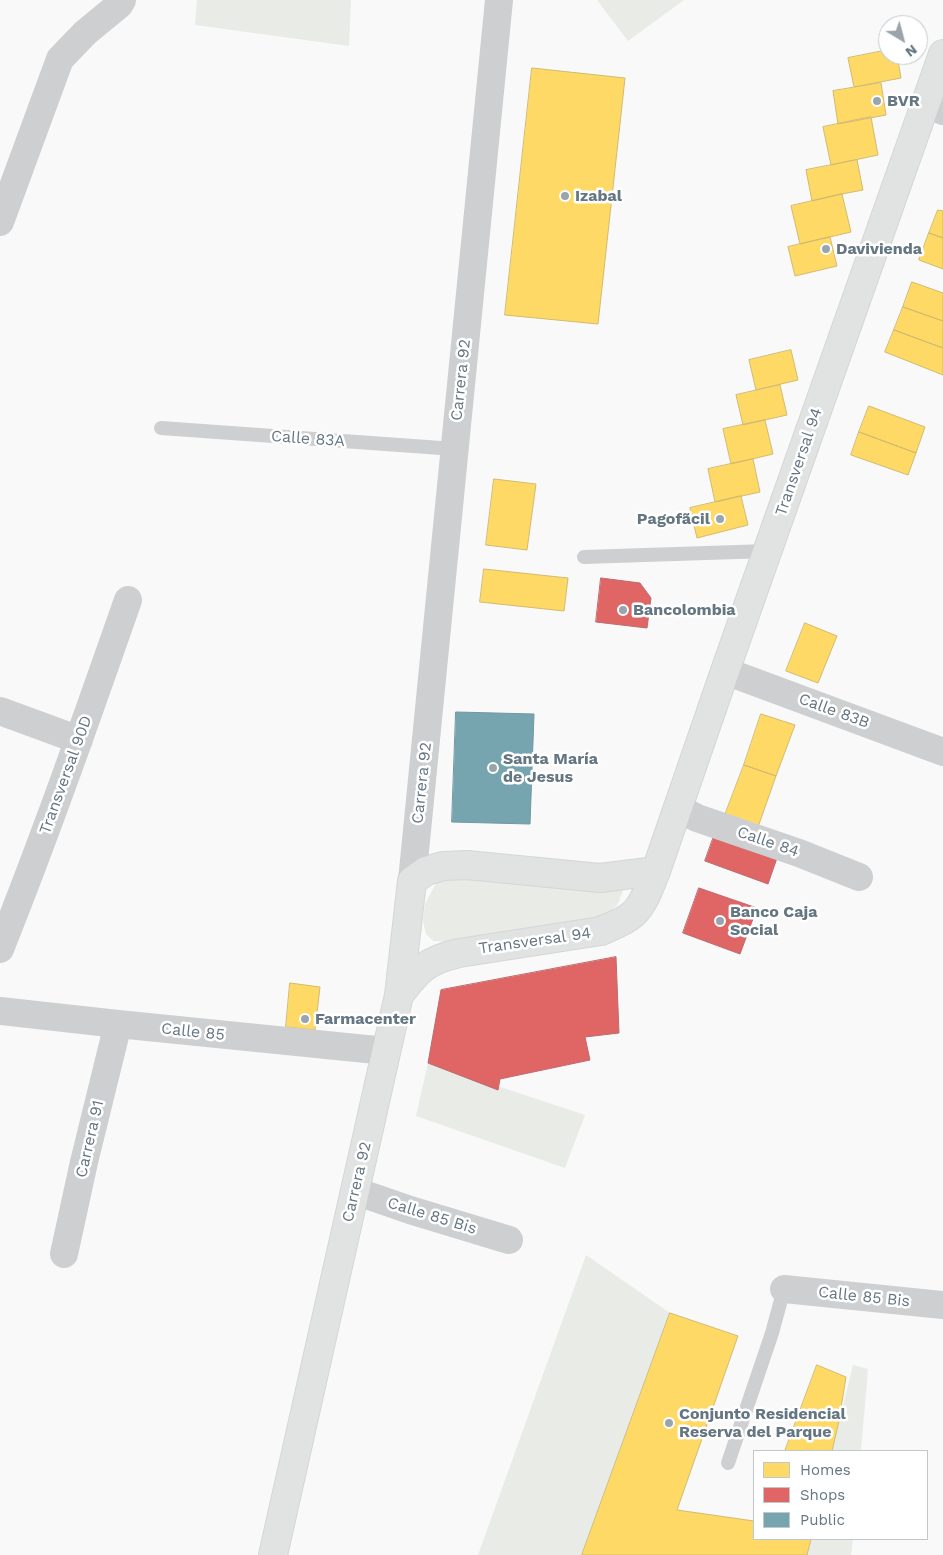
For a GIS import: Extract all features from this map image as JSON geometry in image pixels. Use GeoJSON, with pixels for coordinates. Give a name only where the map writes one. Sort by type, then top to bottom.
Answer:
{"type":"FeatureCollection","features":[{"type":"Feature","properties":{"kind":"main road","name":"Transversal 94"},"geometry":{"type":"LineString","coordinates":[[399,994],[422,968],[441,957],[459,952],[601,931],[619,923],[634,913],[643,900],[656,871],[768,550],[934,107],[943,54]]}},
{"type":"Feature","properties":{"kind":"main road"},"geometry":{"type":"LineString","coordinates":[[412,881],[426,871],[443,866],[467,865],[600,878],[656,871]]}},
{"type":"Feature","properties":{"kind":"main road","name":"Carrera 92"},"geometry":{"type":"LineString","coordinates":[[273,1555],[399,994],[412,881]]}},
{"type":"Feature","properties":{"kind":"street"},"geometry":{"type":"LineString","coordinates":[[0,222],[60,59],[85,33],[122,0]]}},
{"type":"Feature","properties":{"kind":"street","name":"Carrera 92"},"geometry":{"type":"LineString","coordinates":[[412,881],[499,0]]}},
{"type":"Feature","properties":{"kind":"street","name":"Transversal 90D"},"geometry":{"type":"LineString","coordinates":[[0,949],[79,740],[128,600]]}},
{"type":"Feature","properties":{"kind":"street","name":"Calle 83B"},"geometry":{"type":"LineString","coordinates":[[725,670],[943,752]]}},
{"type":"Feature","properties":{"kind":"street"},"geometry":{"type":"LineString","coordinates":[[0,711],[79,740]]}},
{"type":"Feature","properties":{"kind":"street","name":"Calle 84"},"geometry":{"type":"LineString","coordinates":[[678,808],[697,818],[799,852],[859,877]]}},
{"type":"Feature","properties":{"kind":"street","name":"Calle 85"},"geometry":{"type":"LineString","coordinates":[[0,1011],[386,1051]]}},
{"type":"Feature","properties":{"kind":"street","name":"Carrera 91"},"geometry":{"type":"LineString","coordinates":[[64,1254],[84,1162],[118,1024]]}},
{"type":"Feature","properties":{"kind":"street","name":"Calle 85 Bis"},"geometry":{"type":"LineString","coordinates":[[355,1191],[509,1240]]}},
{"type":"Feature","properties":{"kind":"street","name":"Calle 85 Bis"},"geometry":{"type":"LineString","coordinates":[[784,1288],[943,1305]]}},
{"type":"Feature","properties":{"kind":"lane","name":"Calle 83A"},"geometry":{"type":"LineString","coordinates":[[161,428],[455,449]]}},
{"type":"Feature","properties":{"kind":"lane"},"geometry":{"type":"LineString","coordinates":[[584,557],[768,550]]}},
{"type":"Feature","properties":{"kind":"lane"},"geometry":{"type":"LineString","coordinates":[[728,1463],[772,1333],[784,1288]]}},
{"type":"Feature","properties":{"kind":"shaded area"},"geometry":{"type":"Polygon","coordinates":[[[197,0],[351,0],[349,46],[195,25],[197,0]]]}},
{"type":"Feature","properties":{"kind":"shaded area"},"geometry":{"type":"Polygon","coordinates":[[[597,0],[684,0],[628,41],[597,0]]]}},
{"type":"Feature","properties":{"kind":"shaded area"},"geometry":{"type":"Polygon","coordinates":[[[453,872],[624,887],[618,904],[605,917],[453,942],[433,941],[426,934],[423,921],[425,904],[435,885],[453,872]]]}},
{"type":"Feature","properties":{"kind":"shaded area"},"geometry":{"type":"Polygon","coordinates":[[[428,1063],[585,1115],[565,1168],[416,1116],[428,1063]]]}},
{"type":"Feature","properties":{"kind":"shaded area"},"geometry":{"type":"Polygon","coordinates":[[[586,1255],[670,1313],[582,1555],[478,1555],[586,1255]]]}},
{"type":"Feature","properties":{"kind":"shaded area"},"geometry":{"type":"Polygon","coordinates":[[[853,1365],[868,1369],[861,1450],[832,1450],[853,1365]]]}},
{"type":"Feature","properties":{"kind":"shaded area"},"geometry":{"type":"Polygon","coordinates":[[[811,1540],[853,1540],[851,1555],[807,1555],[811,1540]]]}},
{"type":"Feature","properties":{"kind":"building: Homes"},"geometry":{"type":"Polygon","coordinates":[[[878,52],[878,65],[899,65],[901,78],[854,87],[848,58],[878,52]]]}},
{"type":"Feature","properties":{"kind":"building: Homes","name":"Izabal"},"geometry":{"type":"Polygon","coordinates":[[[532,68],[625,78],[598,324],[505,315],[532,68]]]}},
{"type":"Feature","properties":{"kind":"building: Homes"},"geometry":{"type":"Polygon","coordinates":[[[881,83],[886,115],[838,124],[833,91],[881,83]]]}},
{"type":"Feature","properties":{"kind":"building: Homes"},"geometry":{"type":"Polygon","coordinates":[[[871,117],[878,155],[831,165],[823,127],[871,117]]]}},
{"type":"Feature","properties":{"kind":"building: Homes"},"geometry":{"type":"Polygon","coordinates":[[[857,160],[863,190],[812,201],[806,170],[857,160]]]}},
{"type":"Feature","properties":{"kind":"building: Homes"},"geometry":{"type":"Polygon","coordinates":[[[842,194],[851,232],[800,244],[791,206],[842,194]]]}},
{"type":"Feature","properties":{"kind":"building: Homes"},"geometry":{"type":"Polygon","coordinates":[[[938,210],[943,211],[943,238],[929,233],[938,210]]]}},
{"type":"Feature","properties":{"kind":"building: Homes"},"geometry":{"type":"Polygon","coordinates":[[[929,233],[943,238],[943,269],[919,260],[929,233]]]}},
{"type":"Feature","properties":{"kind":"building: Homes"},"geometry":{"type":"Polygon","coordinates":[[[830,237],[837,266],[795,276],[788,247],[830,237]]]}},
{"type":"Feature","properties":{"kind":"building: Homes"},"geometry":{"type":"Polygon","coordinates":[[[912,282],[943,293],[943,321],[903,307],[912,282]]]}},
{"type":"Feature","properties":{"kind":"building: Homes"},"geometry":{"type":"Polygon","coordinates":[[[903,307],[943,321],[943,348],[894,330],[903,307]]]}},
{"type":"Feature","properties":{"kind":"building: Homes"},"geometry":{"type":"Polygon","coordinates":[[[894,330],[943,348],[943,375],[885,352],[894,330]]]}},
{"type":"Feature","properties":{"kind":"building: Homes"},"geometry":{"type":"Polygon","coordinates":[[[791,350],[798,380],[756,390],[749,360],[791,350]]]}},
{"type":"Feature","properties":{"kind":"building: Homes"},"geometry":{"type":"Polygon","coordinates":[[[780,385],[787,415],[743,425],[736,395],[780,385]]]}},
{"type":"Feature","properties":{"kind":"building: Homes"},"geometry":{"type":"Polygon","coordinates":[[[869,406],[925,427],[916,453],[859,432],[869,406]]]}},
{"type":"Feature","properties":{"kind":"building: Homes"},"geometry":{"type":"Polygon","coordinates":[[[765,420],[773,454],[731,464],[723,429],[765,420]]]}},
{"type":"Feature","properties":{"kind":"building: Homes"},"geometry":{"type":"Polygon","coordinates":[[[859,432],[916,453],[908,475],[851,455],[859,432]]]}},
{"type":"Feature","properties":{"kind":"building: Homes"},"geometry":{"type":"Polygon","coordinates":[[[753,459],[760,492],[715,502],[708,469],[753,459]]]}},
{"type":"Feature","properties":{"kind":"building: Homes"},"geometry":{"type":"Polygon","coordinates":[[[494,479],[536,484],[527,550],[486,545],[494,479]]]}},
{"type":"Feature","properties":{"kind":"building: Homes"},"geometry":{"type":"Polygon","coordinates":[[[741,496],[748,525],[697,538],[690,508],[741,496]]]}},
{"type":"Feature","properties":{"kind":"building: Homes"},"geometry":{"type":"Polygon","coordinates":[[[484,569],[568,578],[564,611],[480,602],[484,569]]]}},
{"type":"Feature","properties":{"kind":"building: Homes"},"geometry":{"type":"Polygon","coordinates":[[[805,623],[837,636],[818,683],[786,671],[805,623]]]}},
{"type":"Feature","properties":{"kind":"building: Homes"},"geometry":{"type":"Polygon","coordinates":[[[761,714],[795,725],[776,776],[744,765],[761,714]]]}},
{"type":"Feature","properties":{"kind":"building: Homes"},"geometry":{"type":"Polygon","coordinates":[[[744,765],[776,776],[758,827],[725,815],[744,765]]]}},
{"type":"Feature","properties":{"kind":"building: Homes"},"geometry":{"type":"Polygon","coordinates":[[[290,983],[320,987],[315,1030],[286,1027],[290,983]]]}},
{"type":"Feature","properties":{"kind":"building: Homes","name":"Conjunto Residencial Reserva del Parque"},"geometry":{"type":"Polygon","coordinates":[[[670,1313],[738,1336],[677,1510],[753,1521],[753,1540],[811,1540],[807,1555],[582,1555],[670,1313]]]}},
{"type":"Feature","properties":{"kind":"building: Homes","name":"Conjunto Residencial Reserva del Parque"},"geometry":{"type":"Polygon","coordinates":[[[817,1365],[846,1377],[832,1450],[785,1450],[817,1365]]]}},
{"type":"Feature","properties":{"kind":"building: Shops","name":"Bancolombia"},"geometry":{"type":"Polygon","coordinates":[[[601,578],[640,583],[651,598],[647,628],[596,622],[601,578]]]}},
{"type":"Feature","properties":{"kind":"building: Shops"},"geometry":{"type":"Polygon","coordinates":[[[714,836],[777,858],[768,884],[705,861],[714,836]]]}},
{"type":"Feature","properties":{"kind":"building: Shops","name":"Banco Caja Social"},"geometry":{"type":"Polygon","coordinates":[[[699,888],[757,908],[740,954],[683,933],[699,888]]]}},
{"type":"Feature","properties":{"kind":"building: Shops"},"geometry":{"type":"Polygon","coordinates":[[[616,957],[619,1033],[585,1037],[590,1060],[500,1079],[498,1090],[428,1063],[441,990],[616,957]]]}},
{"type":"Feature","properties":{"kind":"building: Public","name":"Santa María de Jesus"},"geometry":{"type":"Polygon","coordinates":[[[456,712],[534,714],[530,824],[452,822],[456,712]]]}},
{"type":"Feature","properties":{"kind":"place","name":"BVR"},"geometry":{"type":"Point","coordinates":[877,101]}},
{"type":"Feature","properties":{"kind":"place","name":"Izabal"},"geometry":{"type":"Point","coordinates":[565,196]}},
{"type":"Feature","properties":{"kind":"place","name":"Davivienda"},"geometry":{"type":"Point","coordinates":[826,249]}},
{"type":"Feature","properties":{"kind":"place","name":"Pagofãcil"},"geometry":{"type":"Point","coordinates":[720,519]}},
{"type":"Feature","properties":{"kind":"place","name":"Bancolombia"},"geometry":{"type":"Point","coordinates":[623,610]}},
{"type":"Feature","properties":{"kind":"place","name":"Santa María de Jesus"},"geometry":{"type":"Point","coordinates":[493,768]}},
{"type":"Feature","properties":{"kind":"place","name":"Banco Caja Social"},"geometry":{"type":"Point","coordinates":[720,921]}},
{"type":"Feature","properties":{"kind":"place","name":"Farmacenter"},"geometry":{"type":"Point","coordinates":[305,1019]}},
{"type":"Feature","properties":{"kind":"place","name":"Conjunto Residencial Reserva del Parque"},"geometry":{"type":"Point","coordinates":[669,1423]}}]}
